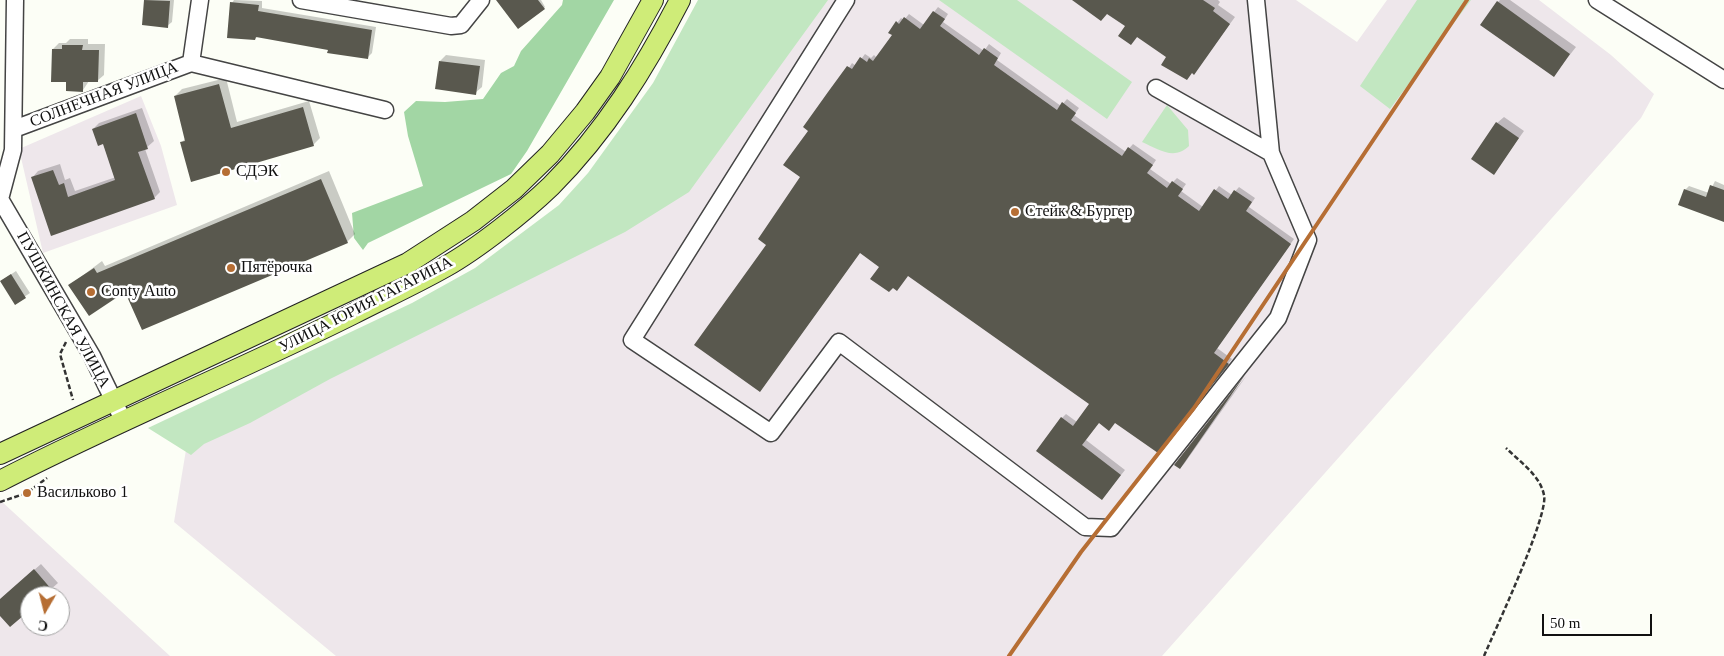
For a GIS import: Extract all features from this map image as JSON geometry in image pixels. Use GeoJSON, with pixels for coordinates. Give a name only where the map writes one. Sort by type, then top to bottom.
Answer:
{"type":"FeatureCollection","features":[{"type":"Feature","properties":{"kind":"main road","name":"УЛИЦА ЮРИЯ ГАГАРИНА"},"geometry":{"type":"LineString","coordinates":[[0,454],[408,263],[474,221],[514,189],[550,154],[585,112],[610,77],[653,0]]}},
{"type":"Feature","properties":{"kind":"main road","name":"УЛИЦА ЮРИЯ ГАГАРИНА"},"geometry":{"type":"LineString","coordinates":[[0,480],[274,353],[447,266],[494,232],[549,188],[606,123],[649,59],[680,0]]}},
{"type":"Feature","properties":{"kind":"street"},"geometry":{"type":"LineString","coordinates":[[0,199],[9,171],[14,129],[15,0]]}},
{"type":"Feature","properties":{"kind":"street","name":"СОЛНЕЧНАЯ УЛИЦА"},"geometry":{"type":"LineString","coordinates":[[14,129],[191,63],[200,0]]}},
{"type":"Feature","properties":{"kind":"street"},"geometry":{"type":"LineString","coordinates":[[301,0],[451,26],[461,26],[481,0]]}},
{"type":"Feature","properties":{"kind":"street"},"geometry":{"type":"LineString","coordinates":[[846,0],[632,340],[771,433],[839,342],[1085,527],[1111,528],[1278,318],[1308,240],[1271,153],[1256,0]]}},
{"type":"Feature","properties":{"kind":"street"},"geometry":{"type":"LineString","coordinates":[[1597,0],[1724,80]]}},
{"type":"Feature","properties":{"kind":"street"},"geometry":{"type":"LineString","coordinates":[[191,63],[385,110]]}},
{"type":"Feature","properties":{"kind":"street"},"geometry":{"type":"LineString","coordinates":[[1156,88],[1271,153]]}},
{"type":"Feature","properties":{"kind":"street","name":"ПУШКИНСКАЯ УЛИЦА"},"geometry":{"type":"LineString","coordinates":[[0,199],[92,356],[124,422]]}},
{"type":"Feature","properties":{"kind":"path"},"geometry":{"type":"LineString","coordinates":[[73,400],[82,397]]}},
{"type":"Feature","properties":{"kind":"path"},"geometry":{"type":"LineString","coordinates":[[1484,656],[1540,524],[1545,496],[1536,477],[1506,448]]}},
{"type":"Feature","properties":{"kind":"shaded area"},"geometry":{"type":"Polygon","coordinates":[[[727,0],[1296,0],[1357,42],[1387,0],[1539,0],[1611,55],[1654,94],[1641,118],[1162,656],[336,656],[174,522],[189,432],[608,232],[727,0]]]}},
{"type":"Feature","properties":{"kind":"shaded area"},"geometry":{"type":"Polygon","coordinates":[[[141,96],[161,146],[177,205],[43,253],[19,149],[141,96]]]}},
{"type":"Feature","properties":{"kind":"shaded area"},"geometry":{"type":"Polygon","coordinates":[[[0,500],[170,656],[0,656],[0,500]]]}},
{"type":"Feature","properties":{"kind":"green space"},"geometry":{"type":"Polygon","coordinates":[[[563,0],[614,0],[527,151],[511,174],[368,243],[363,250],[354,238],[352,213],[423,186],[408,136],[404,112],[416,101],[445,102],[483,99],[501,73],[514,66],[521,51],[562,5],[563,0]]]}},
{"type":"Feature","properties":{"kind":"green space"},"geometry":{"type":"Polygon","coordinates":[[[698,0],[828,0],[689,192],[625,232],[330,379],[250,423],[204,444],[191,455],[148,428],[412,303],[475,268],[559,205],[588,173],[653,83],[698,0]]]}},
{"type":"Feature","properties":{"kind":"green space"},"geometry":{"type":"Polygon","coordinates":[[[939,0],[1017,0],[1132,82],[1107,119],[939,0]]]}},
{"type":"Feature","properties":{"kind":"green space"},"geometry":{"type":"Polygon","coordinates":[[[1417,0],[1471,0],[1390,109],[1360,86],[1417,0]]]}},
{"type":"Feature","properties":{"kind":"green space"},"geometry":{"type":"Polygon","coordinates":[[[1167,105],[1188,130],[1189,146],[1178,153],[1166,152],[1142,142],[1167,105]]]}},
{"type":"Feature","properties":{"kind":"building"},"geometry":{"type":"Polygon","coordinates":[[[144,0],[170,1],[168,28],[142,25],[144,0]]]}},
{"type":"Feature","properties":{"kind":"building"},"geometry":{"type":"Polygon","coordinates":[[[496,0],[538,0],[545,9],[518,29],[496,0]]]}},
{"type":"Feature","properties":{"kind":"building"},"geometry":{"type":"Polygon","coordinates":[[[1072,0],[1203,0],[1215,8],[1213,11],[1230,24],[1194,75],[1192,73],[1187,80],[1161,65],[1166,57],[1137,37],[1131,45],[1118,36],[1125,26],[1107,14],[1101,21],[1072,0]]]}},
{"type":"Feature","properties":{"kind":"building"},"geometry":{"type":"Polygon","coordinates":[[[1497,1],[1570,54],[1554,77],[1480,25],[1497,1]]]}},
{"type":"Feature","properties":{"kind":"building"},"geometry":{"type":"Polygon","coordinates":[[[230,2],[259,5],[258,11],[372,30],[368,59],[327,53],[328,50],[256,37],[255,40],[227,38],[230,2]]]}},
{"type":"Feature","properties":{"kind":"building"},"geometry":{"type":"Polygon","coordinates":[[[933,11],[945,19],[940,26],[979,55],[984,48],[998,58],[994,65],[1057,110],[1062,102],[1076,113],[1071,120],[1122,156],[1128,147],[1153,165],[1147,173],[1167,188],[1172,181],[1183,189],[1178,196],[1199,211],[1214,189],[1228,199],[1234,190],[1252,202],[1246,211],[1291,244],[1214,353],[1229,364],[1158,453],[1115,423],[1109,431],[1099,423],[1082,445],[1121,475],[1102,500],[1036,451],[1061,417],[1073,426],[1089,404],[908,276],[897,291],[893,288],[889,292],[870,279],[879,267],[860,253],[760,392],[694,345],[766,245],[758,239],[800,177],[783,165],[808,131],[803,127],[828,92],[847,66],[852,69],[860,57],[867,62],[869,58],[873,61],[892,35],[888,33],[896,21],[899,24],[904,17],[920,29],[933,11]]]}},
{"type":"Feature","properties":{"kind":"building"},"geometry":{"type":"Polygon","coordinates":[[[62,45],[83,45],[82,50],[99,50],[98,82],[83,82],[83,92],[66,91],[66,82],[51,82],[52,49],[62,49],[62,45]]]}},
{"type":"Feature","properties":{"kind":"building"},"geometry":{"type":"Polygon","coordinates":[[[439,61],[480,66],[476,95],[435,89],[439,61]]]}},
{"type":"Feature","properties":{"kind":"building"},"geometry":{"type":"Polygon","coordinates":[[[219,84],[231,128],[303,107],[314,146],[191,182],[180,142],[185,141],[174,96],[219,84]]]}},
{"type":"Feature","properties":{"kind":"building"},"geometry":{"type":"Polygon","coordinates":[[[136,113],[148,149],[138,152],[155,199],[51,236],[31,177],[53,170],[59,185],[64,183],[68,197],[115,180],[103,144],[98,146],[92,129],[136,113]]]}},
{"type":"Feature","properties":{"kind":"building"},"geometry":{"type":"Polygon","coordinates":[[[1496,122],[1519,138],[1494,175],[1471,159],[1496,122]]]}},
{"type":"Feature","properties":{"kind":"building"},"geometry":{"type":"Polygon","coordinates":[[[321,179],[348,243],[142,330],[125,292],[89,316],[68,285],[94,268],[97,273],[321,179]]]}},
{"type":"Feature","properties":{"kind":"building"},"geometry":{"type":"Polygon","coordinates":[[[1710,185],[1724,190],[1724,222],[1678,205],[1684,189],[1706,197],[1710,185]]]}},
{"type":"Feature","properties":{"kind":"building"},"geometry":{"type":"Polygon","coordinates":[[[11,274],[26,298],[15,305],[0,281],[11,274]]]}},
{"type":"Feature","properties":{"kind":"building"},"geometry":{"type":"Polygon","coordinates":[[[1245,375],[1180,469],[1174,465],[1245,375]]]}},
{"type":"Feature","properties":{"kind":"building"},"geometry":{"type":"Polygon","coordinates":[[[34,569],[49,586],[20,586],[20,618],[10,627],[0,616],[0,599],[34,569]]]}},
{"type":"Feature","properties":{"kind":"railway"},"geometry":{"type":"LineString","coordinates":[[1009,656],[1081,552],[1194,408],[1467,0]]}},
{"type":"Feature","properties":{"kind":"place","name":"СДЭК"},"geometry":{"type":"Point","coordinates":[226,172]}},
{"type":"Feature","properties":{"kind":"place","name":"Стейк & Бургер"},"geometry":{"type":"Point","coordinates":[1015,212]}},
{"type":"Feature","properties":{"kind":"place","name":"Пятёрочка"},"geometry":{"type":"Point","coordinates":[231,268]}},
{"type":"Feature","properties":{"kind":"place","name":"Conty Auto"},"geometry":{"type":"Point","coordinates":[91,292]}},
{"type":"Feature","properties":{"kind":"place","name":"Васильково 1"},"geometry":{"type":"Point","coordinates":[27,493]}}]}
